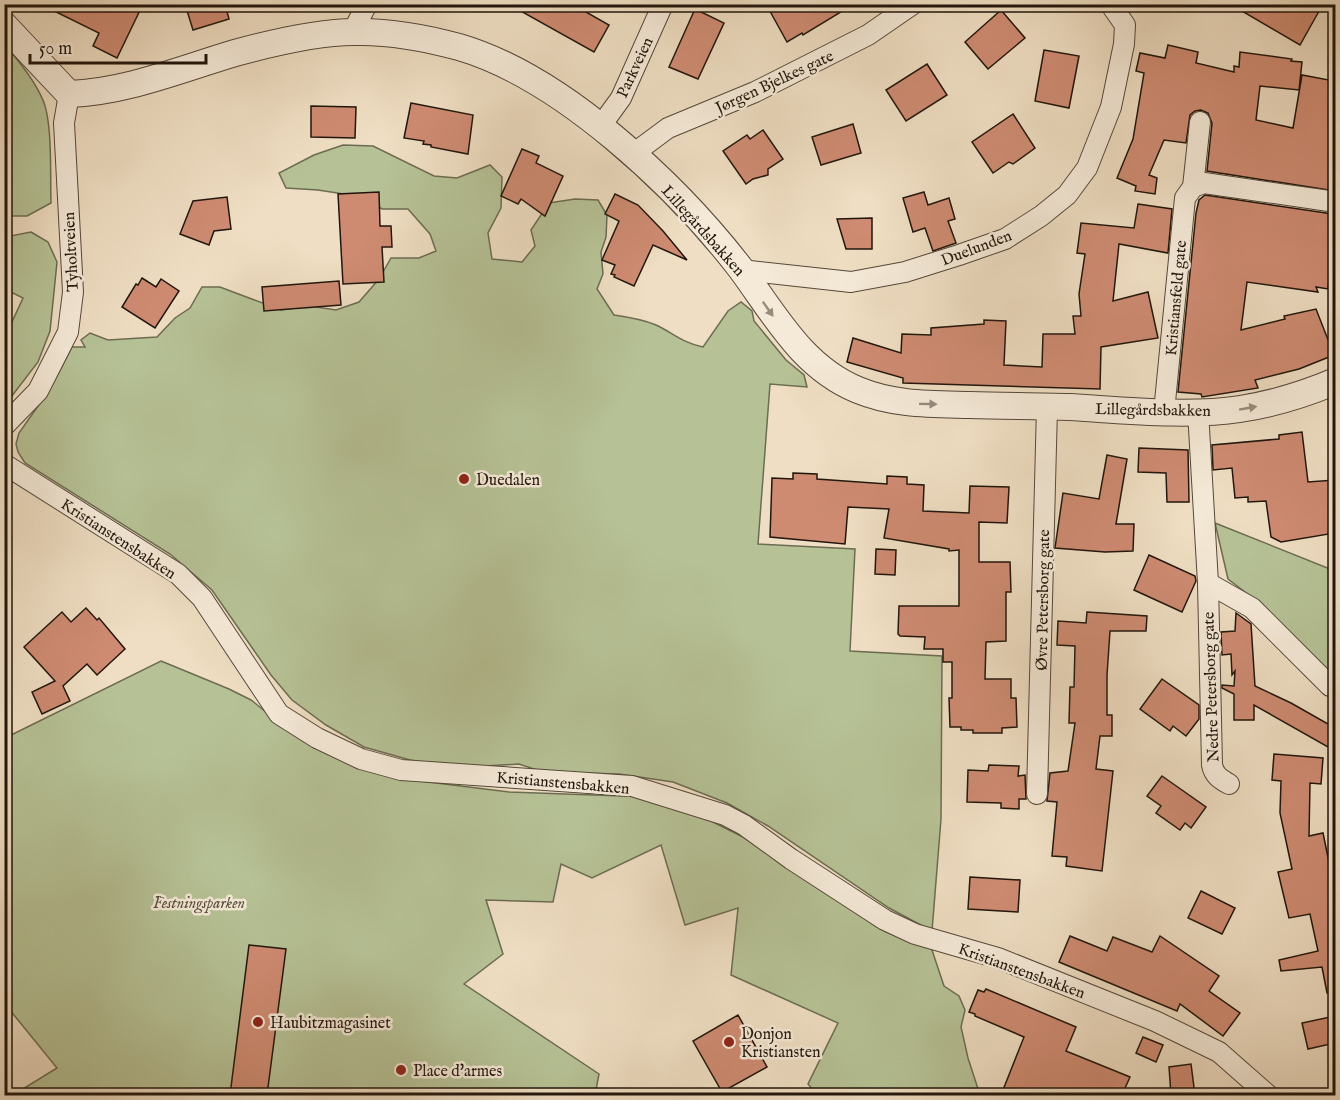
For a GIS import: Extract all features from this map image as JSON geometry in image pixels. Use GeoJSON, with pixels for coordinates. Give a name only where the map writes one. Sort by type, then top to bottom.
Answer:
{"type":"FeatureCollection","features":[{"type":"Feature","properties":{"kind":"street"},"geometry":{"type":"LineString","coordinates":[[353,32],[368,4]]}},
{"type":"Feature","properties":{"kind":"street","name":"Parkveien"},"geometry":{"type":"LineString","coordinates":[[600,127],[621,98],[663,4]]}},
{"type":"Feature","properties":{"kind":"street","name":"Jørgen Bjelkes gate"},"geometry":{"type":"LineString","coordinates":[[633,154],[668,128],[755,92],[868,35],[913,4]]}},
{"type":"Feature","properties":{"kind":"street","name":"Duelunden"},"geometry":{"type":"LineString","coordinates":[[741,270],[851,282],[905,272],[959,255],[1005,239],[1041,216],[1067,195],[1087,168],[1111,106],[1124,44],[1125,25],[1111,5]]}},
{"type":"Feature","properties":{"kind":"street"},"geometry":{"type":"LineString","coordinates":[[4,25],[69,94]]}},
{"type":"Feature","properties":{"kind":"street","name":"Lillegårdsbakken"},"geometry":{"type":"LineString","coordinates":[[69,94],[87,93],[161,76],[239,52],[297,39],[353,32],[402,35],[461,48],[514,69],[572,105],[633,154],[695,216],[741,270],[779,325],[809,360],[835,379],[857,390],[907,404],[1047,406],[1164,412],[1236,410],[1272,404],[1335,381]]}},
{"type":"Feature","properties":{"kind":"street","name":"Tyholtveien"},"geometry":{"type":"LineString","coordinates":[[4,426],[38,391],[68,332],[73,292],[64,123],[69,94]]}},
{"type":"Feature","properties":{"kind":"street","name":"Kristiansfeld gate"},"geometry":{"type":"LineString","coordinates":[[1164,412],[1185,198],[1193,187],[1200,122]]}},
{"type":"Feature","properties":{"kind":"street"},"geometry":{"type":"LineString","coordinates":[[1193,187],[1204,183],[1329,201],[1335,204]]}},
{"type":"Feature","properties":{"kind":"street","name":"Øvre Petersborg gate"},"geometry":{"type":"LineString","coordinates":[[1037,794],[1047,406]]}},
{"type":"Feature","properties":{"kind":"street","name":"Nedre Petersborg gate"},"geometry":{"type":"LineString","coordinates":[[1198,411],[1208,583],[1212,765],[1218,777],[1229,784]]}},
{"type":"Feature","properties":{"kind":"street","name":"Kristianstensbakken"},"geometry":{"type":"LineString","coordinates":[[4,464],[178,574],[202,598],[279,714],[317,738],[361,759],[401,770],[632,786],[725,815],[744,825],[801,866],[885,920],[915,934],[998,958],[1155,1021],[1219,1052],[1269,1095]]}},
{"type":"Feature","properties":{"kind":"street","name":"Nedre Petersborg gate"},"geometry":{"type":"LineString","coordinates":[[1208,583],[1252,608],[1330,686]]}},
{"type":"Feature","properties":{"kind":"green space"},"geometry":{"type":"Polygon","coordinates":[[[5,45],[34,84],[46,108],[48,120],[51,203],[27,216],[5,216],[5,45]]]}},
{"type":"Feature","properties":{"kind":"green space","name":"Duedalen"},"geometry":{"type":"Polygon","coordinates":[[[343,145],[373,146],[434,176],[457,178],[490,165],[502,177],[501,208],[488,233],[492,259],[522,262],[535,246],[531,230],[549,203],[575,199],[598,200],[607,215],[606,237],[601,252],[603,274],[597,289],[614,315],[651,323],[703,347],[728,311],[741,302],[752,311],[754,321],[786,360],[804,375],[807,387],[770,384],[758,544],[855,549],[850,651],[942,656],[941,819],[932,931],[889,908],[768,826],[727,803],[673,782],[619,774],[543,772],[519,764],[452,768],[410,760],[364,747],[326,725],[292,700],[271,675],[212,590],[170,554],[25,463],[16,444],[19,433],[50,389],[72,347],[85,347],[81,340],[90,333],[108,340],[157,337],[175,318],[190,308],[202,287],[220,287],[281,310],[310,306],[336,310],[359,302],[379,279],[391,258],[419,258],[436,251],[430,234],[408,209],[382,209],[363,197],[286,188],[279,173],[314,155],[343,145]]]}},
{"type":"Feature","properties":{"kind":"green space"},"geometry":{"type":"Polygon","coordinates":[[[31,232],[48,242],[57,262],[50,331],[38,362],[5,405],[5,337],[23,298],[5,289],[5,237],[31,232]]]}},
{"type":"Feature","properties":{"kind":"green space"},"geometry":{"type":"Polygon","coordinates":[[[1215,523],[1335,571],[1335,686],[1262,605],[1228,579],[1215,523]]]}},
{"type":"Feature","properties":{"kind":"green space","name":"Festningsparken"},"geometry":{"type":"Polygon","coordinates":[[[161,661],[251,700],[276,720],[412,780],[509,792],[650,797],[695,813],[751,841],[857,908],[863,916],[880,929],[931,947],[944,986],[959,996],[965,1010],[961,1027],[979,1092],[984,1095],[817,1095],[808,1084],[838,1023],[731,975],[738,908],[685,925],[661,845],[592,878],[561,864],[553,902],[486,900],[503,954],[464,984],[599,1074],[595,1095],[13,1095],[57,1068],[5,1004],[5,738],[161,661]]]}},
{"type":"Feature","properties":{"kind":"building"},"geometry":{"type":"Polygon","coordinates":[[[40,4],[143,4],[117,58],[93,46],[99,33],[40,4]]]}},
{"type":"Feature","properties":{"kind":"building"},"geometry":{"type":"Polygon","coordinates":[[[185,4],[225,4],[229,19],[193,30],[185,4]]]}},
{"type":"Feature","properties":{"kind":"building"},"geometry":{"type":"Polygon","coordinates":[[[508,4],[572,4],[609,25],[594,52],[508,4]]]}},
{"type":"Feature","properties":{"kind":"building"},"geometry":{"type":"Polygon","coordinates":[[[766,4],[854,4],[803,35],[802,33],[787,42],[766,4]]]}},
{"type":"Feature","properties":{"kind":"building"},"geometry":{"type":"Polygon","coordinates":[[[1230,4],[1323,4],[1300,45],[1230,4]]]}},
{"type":"Feature","properties":{"kind":"building"},"geometry":{"type":"Polygon","coordinates":[[[695,9],[724,23],[698,79],[669,67],[695,9]]]}},
{"type":"Feature","properties":{"kind":"building"},"geometry":{"type":"Polygon","coordinates":[[[1001,10],[1025,38],[988,69],[965,42],[1001,10]]]}},
{"type":"Feature","properties":{"kind":"building"},"geometry":{"type":"Polygon","coordinates":[[[1168,45],[1198,52],[1196,63],[1234,72],[1234,66],[1239,67],[1240,52],[1302,62],[1299,90],[1260,86],[1256,120],[1293,128],[1302,75],[1329,80],[1329,83],[1335,84],[1335,118],[1332,137],[1335,138],[1335,147],[1332,168],[1335,169],[1335,191],[1207,171],[1212,123],[1208,113],[1201,110],[1190,115],[1186,143],[1164,140],[1149,175],[1157,178],[1155,194],[1135,191],[1136,186],[1117,178],[1133,139],[1144,73],[1136,71],[1140,53],[1165,58],[1168,45]]]}},
{"type":"Feature","properties":{"kind":"building"},"geometry":{"type":"Polygon","coordinates":[[[1044,50],[1079,56],[1069,108],[1035,101],[1044,50]]]}},
{"type":"Feature","properties":{"kind":"building"},"geometry":{"type":"Polygon","coordinates":[[[927,64],[947,95],[906,121],[886,90],[927,64]]]}},
{"type":"Feature","properties":{"kind":"building"},"geometry":{"type":"Polygon","coordinates":[[[411,103],[473,115],[468,154],[431,147],[431,145],[423,144],[424,141],[404,138],[411,103]]]}},
{"type":"Feature","properties":{"kind":"building"},"geometry":{"type":"Polygon","coordinates":[[[311,106],[356,107],[355,138],[311,137],[311,106]]]}},
{"type":"Feature","properties":{"kind":"building"},"geometry":{"type":"Polygon","coordinates":[[[1013,114],[1035,148],[1013,164],[1009,162],[993,173],[972,142],[1013,114]]]}},
{"type":"Feature","properties":{"kind":"building"},"geometry":{"type":"Polygon","coordinates":[[[853,124],[861,153],[821,165],[812,137],[853,124]]]}},
{"type":"Feature","properties":{"kind":"building"},"geometry":{"type":"Polygon","coordinates":[[[763,130],[783,159],[768,169],[768,175],[753,179],[746,184],[723,151],[747,135],[750,139],[763,130]]]}},
{"type":"Feature","properties":{"kind":"building"},"geometry":{"type":"Polygon","coordinates":[[[522,149],[539,156],[536,163],[563,176],[545,216],[521,199],[518,204],[501,196],[522,149]]]}},
{"type":"Feature","properties":{"kind":"building"},"geometry":{"type":"Polygon","coordinates":[[[379,192],[380,226],[391,226],[392,247],[382,247],[384,282],[343,284],[338,194],[379,192]]]}},
{"type":"Feature","properties":{"kind":"building"},"geometry":{"type":"Polygon","coordinates":[[[924,192],[928,205],[949,198],[955,219],[948,221],[956,243],[933,251],[925,228],[913,232],[903,198],[924,192]]]}},
{"type":"Feature","properties":{"kind":"building"},"geometry":{"type":"Polygon","coordinates":[[[615,194],[638,205],[687,260],[653,245],[634,286],[614,277],[615,275],[611,274],[615,265],[602,260],[619,221],[605,214],[615,194]]]}},
{"type":"Feature","properties":{"kind":"building"},"geometry":{"type":"Polygon","coordinates":[[[1205,195],[1335,216],[1328,289],[1316,287],[1318,292],[1247,282],[1241,330],[1285,319],[1284,316],[1316,309],[1334,355],[1299,369],[1255,380],[1258,388],[1202,397],[1201,394],[1178,392],[1196,213],[1199,200],[1205,195]]]}},
{"type":"Feature","properties":{"kind":"building"},"geometry":{"type":"Polygon","coordinates":[[[227,197],[231,229],[214,231],[209,245],[180,234],[193,201],[227,197]]]}},
{"type":"Feature","properties":{"kind":"building"},"geometry":{"type":"Polygon","coordinates":[[[1138,204],[1172,209],[1168,253],[1119,244],[1113,301],[1148,292],[1158,338],[1101,347],[1100,389],[903,383],[903,378],[847,362],[853,338],[901,353],[902,334],[931,335],[931,328],[984,324],[984,320],[1006,321],[1004,365],[1042,367],[1043,334],[1075,334],[1073,316],[1081,316],[1079,294],[1085,254],[1077,253],[1081,223],[1134,228],[1138,204]]]}},
{"type":"Feature","properties":{"kind":"building"},"geometry":{"type":"Polygon","coordinates":[[[872,218],[872,249],[846,249],[837,219],[872,218]]]}},
{"type":"Feature","properties":{"kind":"building"},"geometry":{"type":"Polygon","coordinates":[[[142,278],[156,287],[161,279],[179,291],[155,328],[122,307],[142,278]]]}},
{"type":"Feature","properties":{"kind":"building"},"geometry":{"type":"Polygon","coordinates":[[[339,281],[341,305],[264,311],[262,287],[339,281]]]}},
{"type":"Feature","properties":{"kind":"building"},"geometry":{"type":"Polygon","coordinates":[[[1302,432],[1308,482],[1335,480],[1335,514],[1333,514],[1335,533],[1281,542],[1271,537],[1266,501],[1248,502],[1248,497],[1235,498],[1232,468],[1213,470],[1212,445],[1279,439],[1279,435],[1302,432]]]}},
{"type":"Feature","properties":{"kind":"building"},"geometry":{"type":"Polygon","coordinates":[[[1139,448],[1188,450],[1189,502],[1167,502],[1166,473],[1138,472],[1139,448]]]}},
{"type":"Feature","properties":{"kind":"building"},"geometry":{"type":"Polygon","coordinates":[[[1107,455],[1127,459],[1116,524],[1134,524],[1133,551],[1105,552],[1055,548],[1063,493],[1099,499],[1107,455]]]}},
{"type":"Feature","properties":{"kind":"building"},"geometry":{"type":"Polygon","coordinates":[[[793,473],[817,474],[817,479],[887,484],[887,476],[907,477],[907,484],[924,485],[923,511],[969,513],[970,486],[1009,487],[1007,523],[979,522],[979,562],[1010,562],[1011,592],[1006,592],[1006,641],[986,642],[985,679],[1011,679],[1011,698],[1016,698],[1017,727],[1002,728],[1002,733],[973,733],[973,730],[950,727],[949,698],[952,698],[952,662],[943,662],[943,649],[924,649],[925,637],[898,634],[899,606],[959,606],[959,550],[949,551],[949,549],[884,538],[889,509],[848,507],[845,544],[770,537],[772,478],[793,479],[793,473]]]}},
{"type":"Feature","properties":{"kind":"building"},"geometry":{"type":"Polygon","coordinates":[[[876,549],[896,550],[895,575],[875,574],[876,549]]]}},
{"type":"Feature","properties":{"kind":"building"},"geometry":{"type":"Polygon","coordinates":[[[1149,555],[1195,576],[1196,581],[1182,612],[1134,590],[1149,555]]]}},
{"type":"Feature","properties":{"kind":"building"},"geometry":{"type":"Polygon","coordinates":[[[86,608],[97,620],[99,618],[125,649],[97,675],[87,664],[63,686],[70,701],[42,714],[32,692],[55,681],[24,647],[62,612],[71,622],[86,608]]]}},
{"type":"Feature","properties":{"kind":"building"},"geometry":{"type":"Polygon","coordinates":[[[1087,612],[1147,616],[1146,631],[1110,631],[1107,715],[1112,715],[1112,736],[1100,736],[1096,769],[1113,771],[1102,871],[1066,866],[1067,857],[1052,856],[1057,802],[1047,801],[1050,773],[1068,771],[1075,723],[1069,723],[1070,687],[1074,687],[1075,646],[1057,645],[1058,621],[1086,623],[1087,612]]]}},
{"type":"Feature","properties":{"kind":"building"},"geometry":{"type":"Polygon","coordinates":[[[1236,613],[1251,624],[1255,686],[1335,728],[1335,751],[1254,705],[1254,720],[1234,720],[1234,694],[1222,688],[1222,685],[1234,686],[1235,671],[1232,675],[1231,654],[1222,655],[1221,632],[1235,631],[1236,613]]]}},
{"type":"Feature","properties":{"kind":"building"},"geometry":{"type":"Polygon","coordinates":[[[1162,679],[1199,705],[1199,719],[1186,736],[1173,726],[1170,731],[1140,709],[1162,679]]]}},
{"type":"Feature","properties":{"kind":"building"},"geometry":{"type":"Polygon","coordinates":[[[1274,754],[1323,758],[1321,784],[1310,783],[1309,836],[1323,833],[1332,877],[1335,876],[1335,992],[1327,993],[1322,967],[1281,971],[1279,960],[1318,951],[1310,914],[1289,918],[1278,872],[1292,869],[1280,813],[1281,781],[1272,780],[1274,754]]]}},
{"type":"Feature","properties":{"kind":"building"},"geometry":{"type":"Polygon","coordinates":[[[989,765],[1019,766],[1018,776],[1025,775],[1026,799],[1019,799],[1019,809],[1001,808],[1001,803],[967,802],[968,770],[988,771],[989,765]]]}},
{"type":"Feature","properties":{"kind":"building"},"geometry":{"type":"Polygon","coordinates":[[[1162,776],[1206,807],[1191,828],[1185,823],[1180,830],[1156,813],[1161,806],[1147,796],[1162,776]]]}},
{"type":"Feature","properties":{"kind":"building"},"geometry":{"type":"Polygon","coordinates":[[[970,877],[1020,880],[1018,912],[968,909],[970,877]]]}},
{"type":"Feature","properties":{"kind":"building"},"geometry":{"type":"Polygon","coordinates":[[[1201,891],[1235,908],[1222,934],[1188,918],[1201,891]]]}},
{"type":"Feature","properties":{"kind":"building"},"geometry":{"type":"Polygon","coordinates":[[[1070,936],[1107,951],[1113,937],[1152,952],[1160,936],[1219,976],[1209,991],[1240,1013],[1223,1036],[1180,1004],[1177,1011],[1059,962],[1070,936]]]}},
{"type":"Feature","properties":{"kind":"building","name":"Haubitzmagasinet"},"geometry":{"type":"Polygon","coordinates":[[[249,945],[286,949],[267,1095],[230,1095],[249,945]]]}},
{"type":"Feature","properties":{"kind":"building"},"geometry":{"type":"Polygon","coordinates":[[[986,989],[1076,1027],[1066,1051],[1130,1077],[1122,1095],[1001,1095],[1024,1037],[969,1012],[978,990],[984,992],[986,989]]]}},
{"type":"Feature","properties":{"kind":"building"},"geometry":{"type":"Polygon","coordinates":[[[738,1015],[767,1067],[722,1092],[693,1041],[738,1015]]]}},
{"type":"Feature","properties":{"kind":"building"},"geometry":{"type":"Polygon","coordinates":[[[1335,1016],[1335,1043],[1308,1049],[1302,1023],[1335,1016]]]}},
{"type":"Feature","properties":{"kind":"building"},"geometry":{"type":"Polygon","coordinates":[[[1143,1037],[1163,1045],[1156,1062],[1136,1053],[1143,1037]]]}},
{"type":"Feature","properties":{"kind":"building"},"geometry":{"type":"Polygon","coordinates":[[[1191,1064],[1195,1095],[1171,1095],[1169,1067],[1191,1064]]]}},
{"type":"Feature","properties":{"kind":"place","name":"Duedalen"},"geometry":{"type":"Point","coordinates":[464,479]}},
{"type":"Feature","properties":{"kind":"place","name":"Haubitzmagasinet"},"geometry":{"type":"Point","coordinates":[258,1022]}},
{"type":"Feature","properties":{"kind":"place","name":"Donjon Kristiansten"},"geometry":{"type":"Point","coordinates":[729,1042]}},
{"type":"Feature","properties":{"kind":"place","name":"Place d'armes"},"geometry":{"type":"Point","coordinates":[401,1070]}}]}
